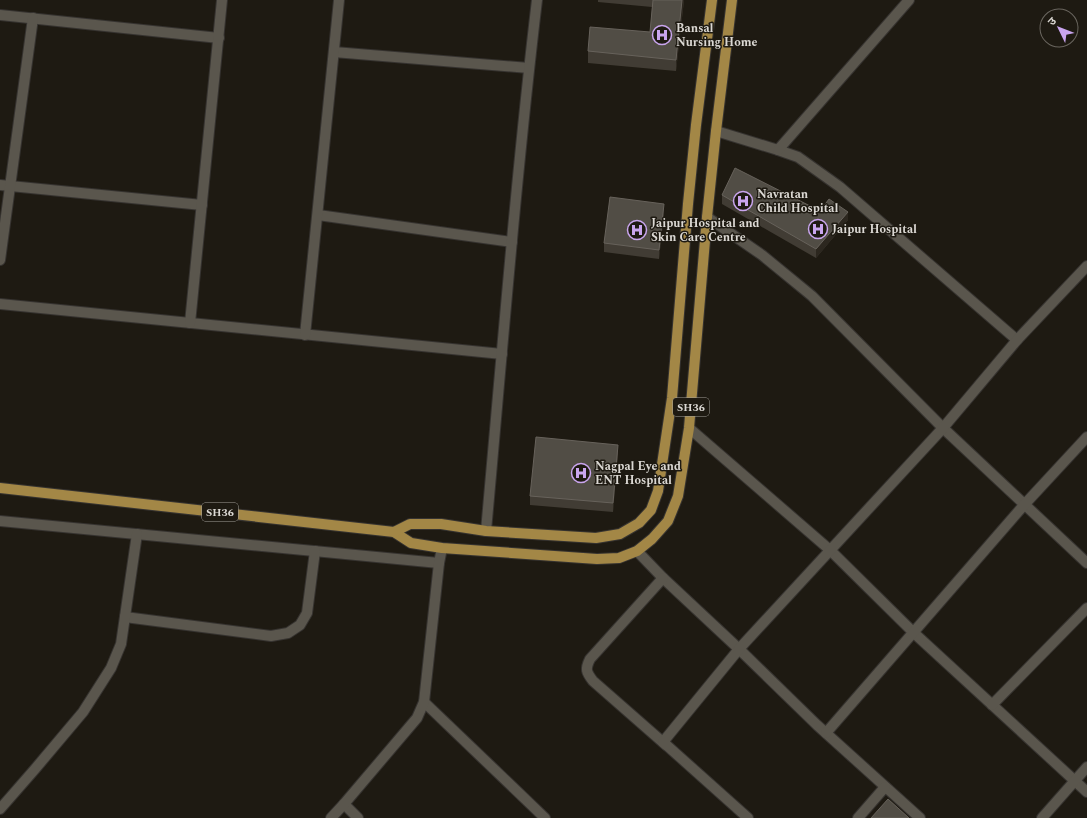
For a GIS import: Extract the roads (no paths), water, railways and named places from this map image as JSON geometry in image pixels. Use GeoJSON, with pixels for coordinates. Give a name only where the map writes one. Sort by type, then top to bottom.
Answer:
{"type":"FeatureCollection","features":[{"type":"Feature","properties":{"kind":"main road","name":"SH36"},"geometry":{"type":"LineString","coordinates":[[394,532],[410,524],[441,524],[486,531],[596,538],[620,534],[639,523],[650,510],[658,491],[672,398],[697,117],[712,0]]}},
{"type":"Feature","properties":{"kind":"main road","name":"SH36"},"geometry":{"type":"LineString","coordinates":[[0,488],[394,532],[411,543],[442,548],[597,559],[619,558],[638,551],[668,521],[678,496],[689,428],[707,217],[732,0]]}},
{"type":"Feature","properties":{"kind":"street"},"geometry":{"type":"LineString","coordinates":[[190,323],[222,0]]}},
{"type":"Feature","properties":{"kind":"street"},"geometry":{"type":"LineString","coordinates":[[306,335],[339,0]]}},
{"type":"Feature","properties":{"kind":"street"},"geometry":{"type":"LineString","coordinates":[[486,531],[512,242],[537,0]]}},
{"type":"Feature","properties":{"kind":"street"},"geometry":{"type":"LineString","coordinates":[[778,150],[909,0]]}},
{"type":"Feature","properties":{"kind":"street"},"geometry":{"type":"LineString","coordinates":[[0,15],[219,38]]}},
{"type":"Feature","properties":{"kind":"street"},"geometry":{"type":"LineString","coordinates":[[0,260],[5,185],[33,18]]}},
{"type":"Feature","properties":{"kind":"street"},"geometry":{"type":"LineString","coordinates":[[334,52],[529,68]]}},
{"type":"Feature","properties":{"kind":"street"},"geometry":{"type":"LineString","coordinates":[[716,131],[798,157],[840,187],[1017,340]]}},
{"type":"Feature","properties":{"kind":"street"},"geometry":{"type":"LineString","coordinates":[[5,185],[202,206]]}},
{"type":"Feature","properties":{"kind":"street"},"geometry":{"type":"LineString","coordinates":[[318,215],[512,242]]}},
{"type":"Feature","properties":{"kind":"street"},"geometry":{"type":"LineString","coordinates":[[707,217],[762,255],[812,296],[943,428],[1087,563]]}},
{"type":"Feature","properties":{"kind":"street"},"geometry":{"type":"LineString","coordinates":[[666,745],[663,742],[739,649],[943,428],[1017,340],[1087,266]]}},
{"type":"Feature","properties":{"kind":"street"},"geometry":{"type":"LineString","coordinates":[[0,304],[502,354]]}},
{"type":"Feature","properties":{"kind":"street"},"geometry":{"type":"LineString","coordinates":[[689,428],[830,550],[914,633],[1087,792]]}},
{"type":"Feature","properties":{"kind":"street"},"geometry":{"type":"LineString","coordinates":[[826,733],[1024,505],[1087,437]]}},
{"type":"Feature","properties":{"kind":"street"},"geometry":{"type":"LineString","coordinates":[[0,521],[439,563]]}},
{"type":"Feature","properties":{"kind":"street"},"geometry":{"type":"LineString","coordinates":[[0,809],[83,712],[111,668],[120,644],[137,534]]}},
{"type":"Feature","properties":{"kind":"street"},"geometry":{"type":"LineString","coordinates":[[331,818],[417,718],[424,702],[439,563],[442,548]]}},
{"type":"Feature","properties":{"kind":"street"},"geometry":{"type":"LineString","coordinates":[[125,617],[271,636],[288,633],[300,625],[307,613],[315,551]]}},
{"type":"Feature","properties":{"kind":"street"},"geometry":{"type":"LineString","coordinates":[[638,551],[663,578],[826,733],[920,818]]}},
{"type":"Feature","properties":{"kind":"street"},"geometry":{"type":"LineString","coordinates":[[663,578],[590,659],[586,666],[587,674],[593,681],[748,818]]}},
{"type":"Feature","properties":{"kind":"street"},"geometry":{"type":"LineString","coordinates":[[992,705],[1087,608]]}},
{"type":"Feature","properties":{"kind":"street"},"geometry":{"type":"LineString","coordinates":[[424,702],[545,818]]}},
{"type":"Feature","properties":{"kind":"street"},"geometry":{"type":"LineString","coordinates":[[1042,818],[1087,767]]}},
{"type":"Feature","properties":{"kind":"street"},"geometry":{"type":"LineString","coordinates":[[858,818],[885,787]]}},
{"type":"Feature","properties":{"kind":"street"},"geometry":{"type":"LineString","coordinates":[[344,804],[358,818]]}},
{"type":"Feature","properties":{"kind":"place","name":"Bansal Nursing Home"},"geometry":{"type":"Point","coordinates":[662,35]}},
{"type":"Feature","properties":{"kind":"place","name":"Navratan Child Hospital"},"geometry":{"type":"Point","coordinates":[743,201]}},
{"type":"Feature","properties":{"kind":"place","name":"Jaipur Hospital"},"geometry":{"type":"Point","coordinates":[818,229]}},
{"type":"Feature","properties":{"kind":"place","name":"Jaipur Hospital and Skin Care Centre"},"geometry":{"type":"Point","coordinates":[637,230]}},
{"type":"Feature","properties":{"kind":"place","name":"Nagpal Eye and ENT Hospital"},"geometry":{"type":"Point","coordinates":[581,473]}}]}
